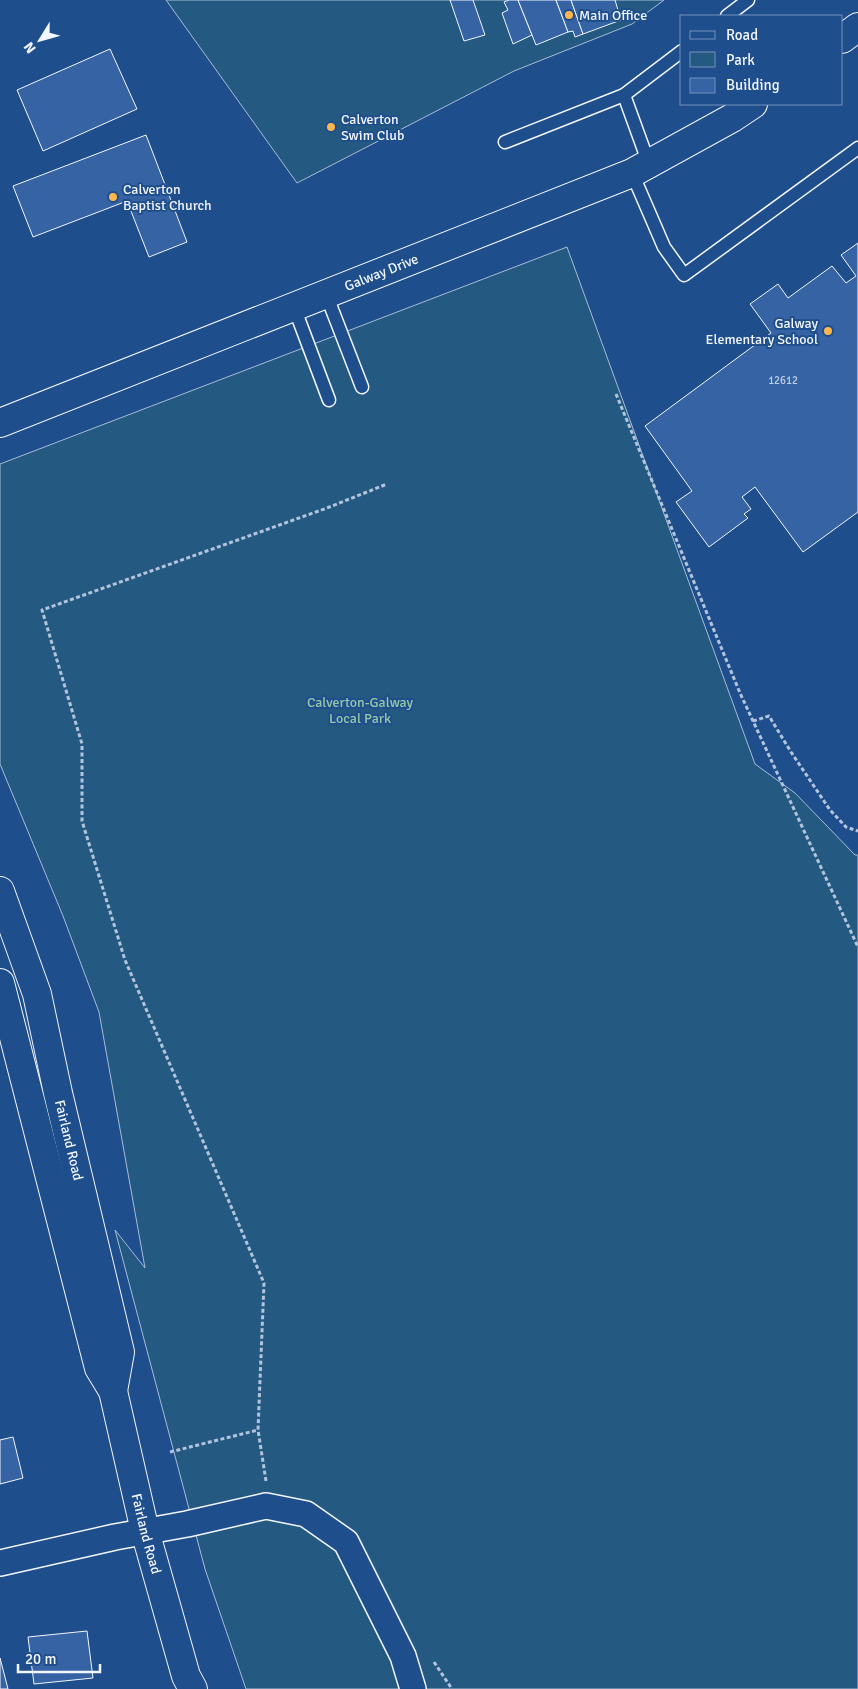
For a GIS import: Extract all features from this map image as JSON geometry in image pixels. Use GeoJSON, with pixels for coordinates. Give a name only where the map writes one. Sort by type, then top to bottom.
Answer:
{"type":"FeatureCollection","features":[{"type":"Feature","properties":{"kind":"main road"},"geometry":{"type":"LineString","coordinates":[[843,38],[858,27]]}},
{"type":"Feature","properties":{"kind":"main road","name":"Galway Drive"},"geometry":{"type":"LineString","coordinates":[[0,423],[641,168],[732,118],[752,105]]}},
{"type":"Feature","properties":{"kind":"main road","name":"Fairland Road"},"geometry":{"type":"LineString","coordinates":[[0,891],[37,994],[58,1093],[120,1352],[113,1391]]}},
{"type":"Feature","properties":{"kind":"main road","name":"Fairland Road"},"geometry":{"type":"LineString","coordinates":[[0,983],[99,1368],[113,1391],[146,1531],[187,1685]]}},
{"type":"Feature","properties":{"kind":"street"},"geometry":{"type":"LineString","coordinates":[[0,1563],[146,1531],[270,1507],[306,1514],[346,1542],[403,1656],[413,1689]]}},
{"type":"Feature","properties":{"kind":"lane"},"geometry":{"type":"LineString","coordinates":[[728,15],[748,0]]}},
{"type":"Feature","properties":{"kind":"lane"},"geometry":{"type":"LineString","coordinates":[[504,142],[624,95],[680,53]]}},
{"type":"Feature","properties":{"kind":"lane"},"geometry":{"type":"LineString","coordinates":[[624,95],[641,168],[664,247],[684,276],[858,148]]}},
{"type":"Feature","properties":{"kind":"lane"},"geometry":{"type":"LineString","coordinates":[[326,294],[362,387]]}},
{"type":"Feature","properties":{"kind":"lane"},"geometry":{"type":"LineString","coordinates":[[294,307],[329,400]]}},
{"type":"Feature","properties":{"kind":"path"},"geometry":{"type":"LineString","coordinates":[[616,394],[753,721],[858,947]]}},
{"type":"Feature","properties":{"kind":"path"},"geometry":{"type":"LineString","coordinates":[[270,1507],[258,1430],[264,1283],[125,960],[82,821],[82,744],[42,610],[327,508],[387,484]]}},
{"type":"Feature","properties":{"kind":"path"},"geometry":{"type":"LineString","coordinates":[[753,721],[768,716],[830,810],[846,827],[858,831]]}},
{"type":"Feature","properties":{"kind":"path"},"geometry":{"type":"LineString","coordinates":[[170,1452],[258,1430]]}},
{"type":"Feature","properties":{"kind":"green space","name":"Calverton Swim Club"},"geometry":{"type":"Polygon","coordinates":[[[166,0],[664,0],[632,24],[514,71],[297,183],[166,0]]]}},
{"type":"Feature","properties":{"kind":"green space","name":"Calverton-Galway Local Park"},"geometry":{"type":"Polygon","coordinates":[[[567,247],[755,764],[795,793],[855,855],[858,855],[858,1689],[246,1689],[205,1569],[115,1230],[145,1268],[99,1012],[63,916],[0,764],[0,464],[567,247]]]}},
{"type":"Feature","properties":{"kind":"building"},"geometry":{"type":"Polygon","coordinates":[[[450,0],[473,0],[485,35],[464,41],[450,0]]]}},
{"type":"Feature","properties":{"kind":"building"},"geometry":{"type":"Polygon","coordinates":[[[518,0],[532,35],[513,44],[502,13],[508,10],[504,2],[518,0]]]}},
{"type":"Feature","properties":{"kind":"building"},"geometry":{"type":"Polygon","coordinates":[[[518,0],[556,0],[568,32],[536,45],[518,0]]]}},
{"type":"Feature","properties":{"kind":"building","name":"Main Office"},"geometry":{"type":"Polygon","coordinates":[[[556,0],[571,0],[583,34],[575,37],[573,31],[568,32],[556,0]]]}},
{"type":"Feature","properties":{"kind":"building"},"geometry":{"type":"Polygon","coordinates":[[[571,0],[615,0],[621,20],[583,34],[571,0]]]}},
{"type":"Feature","properties":{"kind":"building"},"geometry":{"type":"Polygon","coordinates":[[[110,49],[137,109],[43,151],[17,90],[110,49]]]}},
{"type":"Feature","properties":{"kind":"building"},"geometry":{"type":"Polygon","coordinates":[[[146,135],[187,242],[149,257],[127,201],[33,237],[13,186],[146,135]]]}},
{"type":"Feature","properties":{"kind":"building","name":"Galway Elementary School"},"geometry":{"type":"Polygon","coordinates":[[[858,243],[858,512],[803,552],[755,487],[742,497],[751,509],[744,514],[748,518],[709,547],[676,502],[692,491],[645,426],[771,333],[750,304],[778,284],[788,298],[832,266],[846,283],[856,276],[841,255],[858,243]]]}},
{"type":"Feature","properties":{"kind":"building"},"geometry":{"type":"Polygon","coordinates":[[[13,1437],[23,1478],[0,1484],[0,1440],[13,1437]]]}},
{"type":"Feature","properties":{"kind":"building"},"geometry":{"type":"Polygon","coordinates":[[[87,1631],[93,1678],[34,1684],[28,1637],[87,1631]]]}},
{"type":"Feature","properties":{"kind":"building"},"geometry":{"type":"Polygon","coordinates":[[[0,1658],[8,1689],[0,1689],[0,1658]]]}},
{"type":"Feature","properties":{"kind":"place","name":"Main Office"},"geometry":{"type":"Point","coordinates":[569,15]}},
{"type":"Feature","properties":{"kind":"place","name":"Calverton Swim Club"},"geometry":{"type":"Point","coordinates":[331,127]}},
{"type":"Feature","properties":{"kind":"place","name":"Calverton Baptist Church"},"geometry":{"type":"Point","coordinates":[113,197]}},
{"type":"Feature","properties":{"kind":"place","name":"Galway Elementary School"},"geometry":{"type":"Point","coordinates":[828,331]}}]}
